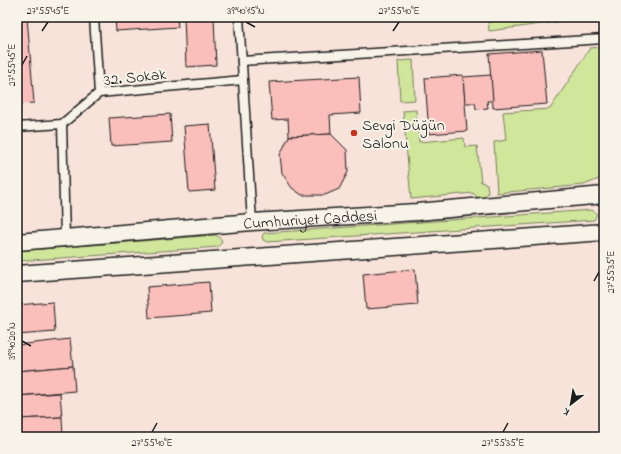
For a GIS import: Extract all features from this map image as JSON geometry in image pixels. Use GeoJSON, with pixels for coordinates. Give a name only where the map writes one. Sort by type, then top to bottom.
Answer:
{"type":"FeatureCollection","features":[{"type":"Feature","properties":{"kind":"street","name":"Cumhuriyet Caddesi"},"geometry":{"type":"LineString","coordinates":[[17,242],[252,222],[417,212],[604,195]]}},
{"type":"Feature","properties":{"kind":"street"},"geometry":{"type":"LineString","coordinates":[[17,274],[604,232]]}},
{"type":"Feature","properties":{"kind":"lane"},"geometry":{"type":"LineString","coordinates":[[94,17],[99,93]]}},
{"type":"Feature","properties":{"kind":"lane"},"geometry":{"type":"LineString","coordinates":[[239,17],[252,222]]}},
{"type":"Feature","properties":{"kind":"lane"},"geometry":{"type":"LineString","coordinates":[[242,61],[604,39]]}},
{"type":"Feature","properties":{"kind":"lane","name":"32. Sokak"},"geometry":{"type":"LineString","coordinates":[[62,124],[99,93],[243,80]]}},
{"type":"Feature","properties":{"kind":"lane"},"geometry":{"type":"LineString","coordinates":[[17,128],[62,124],[65,238]]}},
{"type":"Feature","properties":{"kind":"shaded area"},"geometry":{"type":"Polygon","coordinates":[[[17,17],[604,17],[604,437],[17,437],[17,17]]]}},
{"type":"Feature","properties":{"kind":"green space"},"geometry":{"type":"Polygon","coordinates":[[[488,17],[564,17],[564,21],[489,31],[488,17]]]}},
{"type":"Feature","properties":{"kind":"green space"},"geometry":{"type":"Polygon","coordinates":[[[604,47],[604,177],[584,185],[497,193],[494,142],[506,140],[503,112],[550,109],[590,48],[604,47]]]}},
{"type":"Feature","properties":{"kind":"green space"},"geometry":{"type":"Polygon","coordinates":[[[413,60],[415,100],[400,101],[398,61],[413,60]]]}},
{"type":"Feature","properties":{"kind":"green space"},"geometry":{"type":"Polygon","coordinates":[[[416,110],[419,142],[464,138],[465,147],[477,146],[481,182],[487,184],[488,193],[484,198],[478,198],[473,193],[411,199],[403,111],[416,110]]]}},
{"type":"Feature","properties":{"kind":"green space"},"geometry":{"type":"Polygon","coordinates":[[[592,210],[597,214],[594,220],[267,242],[263,240],[262,236],[264,233],[592,210]]]}},
{"type":"Feature","properties":{"kind":"green space"},"geometry":{"type":"Polygon","coordinates":[[[216,235],[222,242],[218,247],[17,261],[17,251],[216,235]]]}},
{"type":"Feature","properties":{"kind":"building"},"geometry":{"type":"Polygon","coordinates":[[[17,17],[27,17],[34,103],[17,104],[17,17]]]}},
{"type":"Feature","properties":{"kind":"building"},"geometry":{"type":"Polygon","coordinates":[[[115,17],[177,17],[178,27],[116,31],[115,17]]]}},
{"type":"Feature","properties":{"kind":"building"},"geometry":{"type":"Polygon","coordinates":[[[184,17],[214,17],[216,65],[186,67],[184,17]]]}},
{"type":"Feature","properties":{"kind":"building"},"geometry":{"type":"Polygon","coordinates":[[[542,50],[547,104],[493,108],[489,54],[542,50]]]}},
{"type":"Feature","properties":{"kind":"building"},"geometry":{"type":"Polygon","coordinates":[[[463,75],[467,131],[429,134],[425,78],[463,75]]]}},
{"type":"Feature","properties":{"kind":"building"},"geometry":{"type":"Polygon","coordinates":[[[491,75],[493,101],[487,101],[488,108],[476,109],[475,103],[465,103],[463,77],[491,75]]]}},
{"type":"Feature","properties":{"kind":"building"},"geometry":{"type":"Polygon","coordinates":[[[359,77],[361,113],[330,115],[331,134],[289,136],[288,119],[272,120],[269,82],[359,77]]]}},
{"type":"Feature","properties":{"kind":"building"},"geometry":{"type":"Polygon","coordinates":[[[170,114],[172,142],[111,146],[109,118],[170,114]]]}},
{"type":"Feature","properties":{"kind":"building"},"geometry":{"type":"Polygon","coordinates":[[[210,124],[215,190],[189,192],[184,126],[210,124]]]}},
{"type":"Feature","properties":{"kind":"building"},"geometry":{"type":"Polygon","coordinates":[[[331,134],[347,150],[348,172],[339,189],[325,195],[302,195],[292,188],[282,173],[280,155],[289,136],[331,134]]]}},
{"type":"Feature","properties":{"kind":"building"},"geometry":{"type":"Polygon","coordinates":[[[415,269],[418,305],[366,309],[363,274],[415,269]]]}},
{"type":"Feature","properties":{"kind":"building"},"geometry":{"type":"Polygon","coordinates":[[[209,282],[211,313],[149,318],[147,287],[209,282]]]}},
{"type":"Feature","properties":{"kind":"building"},"geometry":{"type":"Polygon","coordinates":[[[53,302],[55,332],[17,335],[17,305],[53,302]]]}},
{"type":"Feature","properties":{"kind":"building"},"geometry":{"type":"Polygon","coordinates":[[[70,339],[73,366],[17,371],[17,345],[70,339]]]}},
{"type":"Feature","properties":{"kind":"building"},"geometry":{"type":"Polygon","coordinates":[[[73,366],[75,391],[17,396],[17,371],[73,366]]]}},
{"type":"Feature","properties":{"kind":"building"},"geometry":{"type":"Polygon","coordinates":[[[60,393],[62,417],[17,419],[17,396],[60,393]]]}},
{"type":"Feature","properties":{"kind":"building"},"geometry":{"type":"Polygon","coordinates":[[[62,417],[63,437],[17,437],[17,419],[62,417]]]}},
{"type":"Feature","properties":{"kind":"place","name":"Sevgi Düğün Salonu"},"geometry":{"type":"Point","coordinates":[354,133]}}]}
